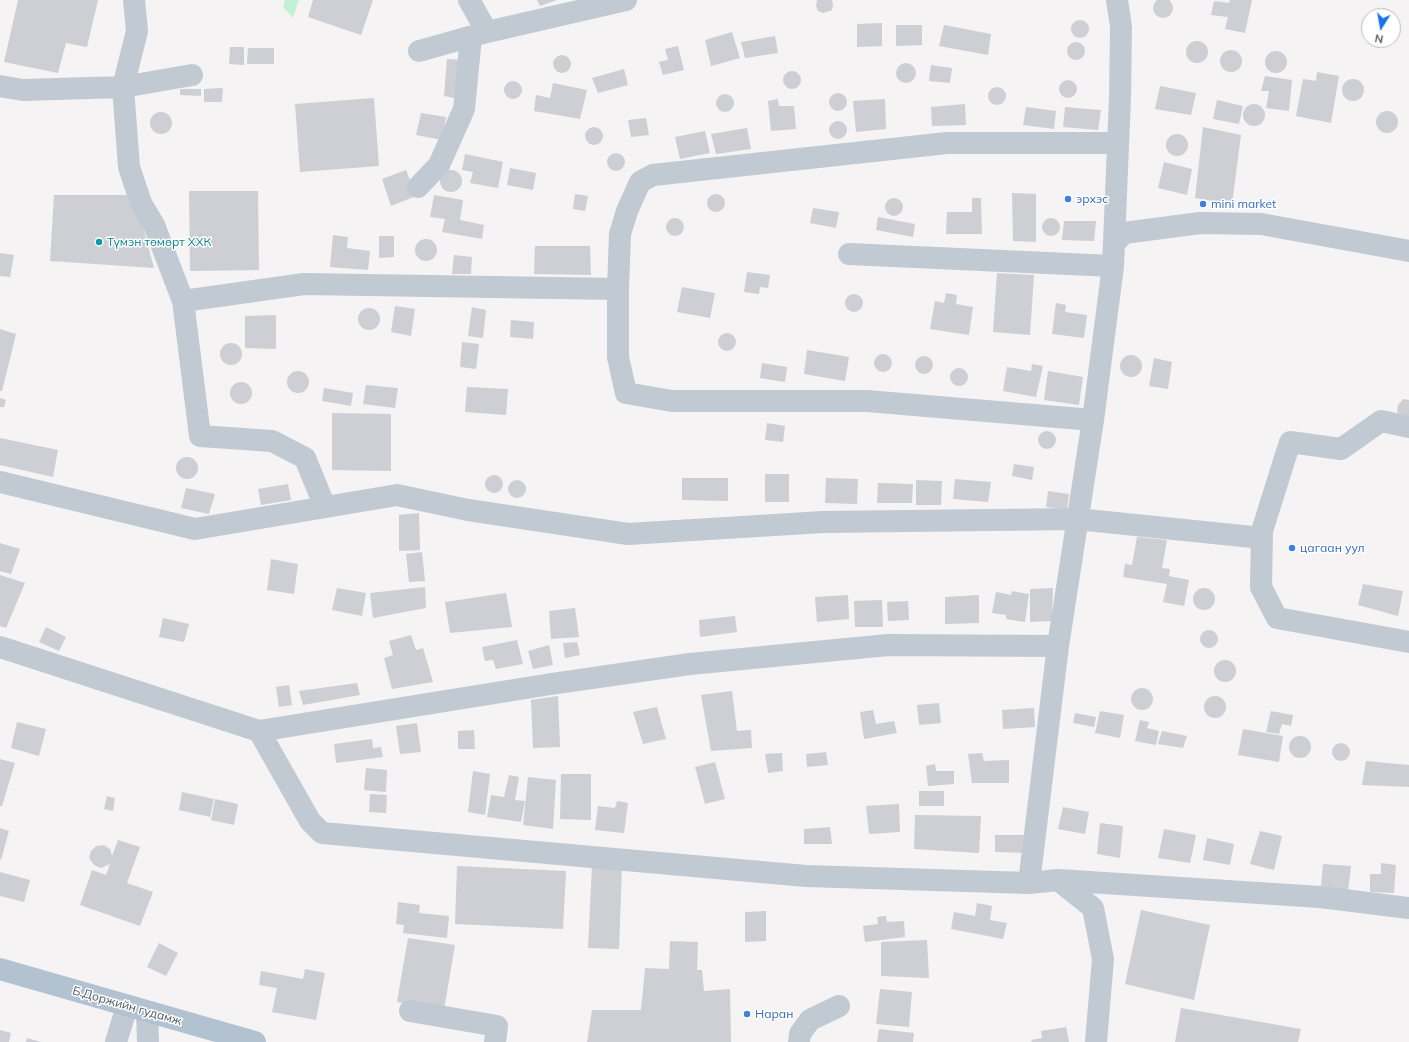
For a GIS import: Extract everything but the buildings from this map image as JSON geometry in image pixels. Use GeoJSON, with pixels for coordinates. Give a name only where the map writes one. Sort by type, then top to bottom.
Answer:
{"type":"FeatureCollection","features":[{"type":"Feature","properties":{"kind":"main road","name":"Б.Доржийн гудамж"},"geometry":{"type":"LineString","coordinates":[[0,969],[255,1042]]}},
{"type":"Feature","properties":{"kind":"street"},"geometry":{"type":"LineString","coordinates":[[134,0],[137,31],[123,87],[129,167],[141,203],[154,225],[183,301],[200,436],[272,441],[305,458],[326,507]]}},
{"type":"Feature","properties":{"kind":"street"},"geometry":{"type":"LineString","coordinates":[[418,187],[439,165],[464,109],[479,34],[469,0]]}},
{"type":"Feature","properties":{"kind":"street"},"geometry":{"type":"LineString","coordinates":[[419,51],[479,34],[626,0]]}},
{"type":"Feature","properties":{"kind":"street"},"geometry":{"type":"LineString","coordinates":[[1030,883],[1058,646],[1093,420],[1113,266],[1115,243],[1121,27],[1117,0]]}},
{"type":"Feature","properties":{"kind":"street"},"geometry":{"type":"LineString","coordinates":[[0,86],[23,90],[123,87],[192,75]]}},
{"type":"Feature","properties":{"kind":"street"},"geometry":{"type":"LineString","coordinates":[[1093,420],[867,401],[672,401],[626,393],[618,357],[620,234],[627,211],[640,182],[653,175],[947,143],[1117,142]]}},
{"type":"Feature","properties":{"kind":"street"},"geometry":{"type":"LineString","coordinates":[[1115,243],[1124,232],[1200,222],[1261,224],[1409,251]]}},
{"type":"Feature","properties":{"kind":"street"},"geometry":{"type":"LineString","coordinates":[[849,254],[1113,266]]}},
{"type":"Feature","properties":{"kind":"street"},"geometry":{"type":"LineString","coordinates":[[183,301],[304,284],[618,289]]}},
{"type":"Feature","properties":{"kind":"street"},"geometry":{"type":"LineString","coordinates":[[1409,427],[1381,421],[1341,449],[1290,442],[1262,531],[1261,587],[1277,618],[1409,642]]}},
{"type":"Feature","properties":{"kind":"street"},"geometry":{"type":"LineString","coordinates":[[0,482],[195,529],[397,495],[468,510],[628,534],[823,522],[1078,519],[1262,538]]}},
{"type":"Feature","properties":{"kind":"street"},"geometry":{"type":"LineString","coordinates":[[0,647],[259,731],[551,684],[690,664],[888,645],[1058,646]]}},
{"type":"Feature","properties":{"kind":"street"},"geometry":{"type":"LineString","coordinates":[[259,731],[310,821],[322,832],[806,876],[1030,883],[1058,880],[1320,897],[1409,908]]}},
{"type":"Feature","properties":{"kind":"street"},"geometry":{"type":"LineString","coordinates":[[1058,880],[1093,908],[1103,959],[1096,1042]]}},
{"type":"Feature","properties":{"kind":"street"},"geometry":{"type":"LineString","coordinates":[[799,1042],[800,1034],[810,1020],[839,1006]]}},
{"type":"Feature","properties":{"kind":"street"},"geometry":{"type":"LineString","coordinates":[[116,1042],[137,1009]]}},
{"type":"Feature","properties":{"kind":"street"},"geometry":{"type":"LineString","coordinates":[[137,1009],[148,1042]]}},
{"type":"Feature","properties":{"kind":"street"},"geometry":{"type":"LineString","coordinates":[[410,1011],[498,1026],[495,1042]]}},
{"type":"Feature","properties":{"kind":"green space"},"geometry":{"type":"Polygon","coordinates":[[[285,0],[299,0],[293,18],[283,7],[285,0]]]}},
{"type":"Feature","properties":{"kind":"place","name":"эрхэс"},"geometry":{"type":"Point","coordinates":[1068,199]}},
{"type":"Feature","properties":{"kind":"place","name":"mini market"},"geometry":{"type":"Point","coordinates":[1203,204]}},
{"type":"Feature","properties":{"kind":"place","name":"Түмэн төмөрт ХХК"},"geometry":{"type":"Point","coordinates":[99,242]}},
{"type":"Feature","properties":{"kind":"place","name":"цагаан уул"},"geometry":{"type":"Point","coordinates":[1292,548]}},
{"type":"Feature","properties":{"kind":"place","name":"Наран"},"geometry":{"type":"Point","coordinates":[747,1014]}}]}
